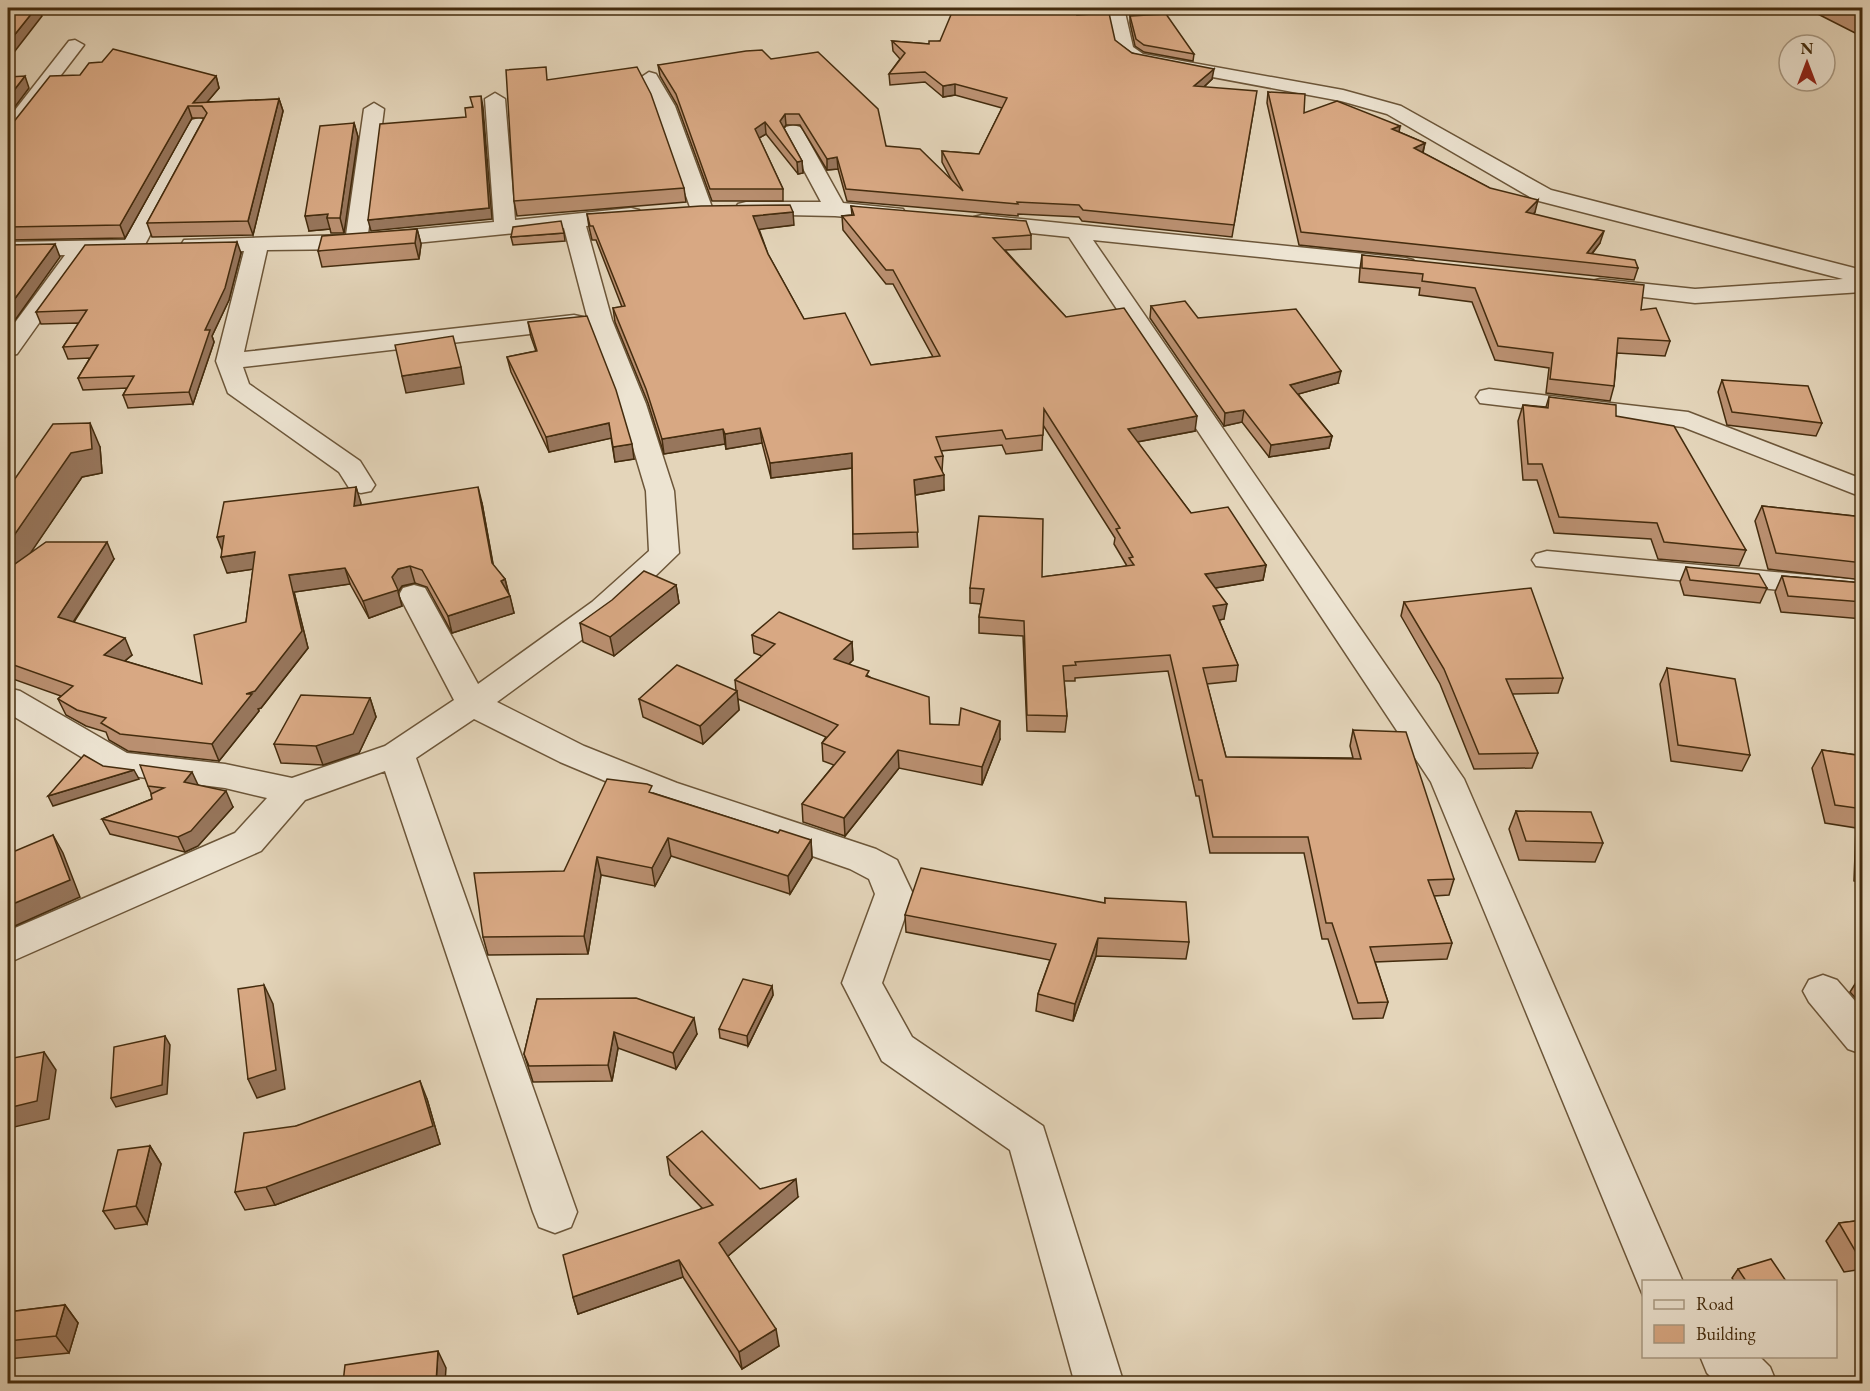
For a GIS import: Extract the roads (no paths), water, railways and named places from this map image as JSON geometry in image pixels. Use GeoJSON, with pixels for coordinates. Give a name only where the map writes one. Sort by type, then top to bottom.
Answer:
{"type":"FeatureCollection","features":[{"type":"Feature","properties":{"kind":"street"},"geometry":{"type":"LineString","coordinates":[[1116,8],[1125,50],[1138,58],[1343,96],[1394,110],[1543,195],[1863,277]]}},
{"type":"Feature","properties":{"kind":"street"},"geometry":{"type":"LineString","coordinates":[[8,131],[75,45]]}},
{"type":"Feature","properties":{"kind":"street"},"geometry":{"type":"LineString","coordinates":[[649,78],[665,106],[702,210]]}},
{"type":"Feature","properties":{"kind":"street"},"geometry":{"type":"LineString","coordinates":[[495,99],[505,226]]}},
{"type":"Feature","properties":{"kind":"street"},"geometry":{"type":"LineString","coordinates":[[356,242],[374,109]]}},
{"type":"Feature","properties":{"kind":"street"},"geometry":{"type":"LineString","coordinates":[[152,246],[199,123]]}},
{"type":"Feature","properties":{"kind":"street"},"geometry":{"type":"LineString","coordinates":[[793,131],[835,209]]}},
{"type":"Feature","properties":{"kind":"street"},"geometry":{"type":"LineString","coordinates":[[679,211],[835,209],[915,216]]}},
{"type":"Feature","properties":{"kind":"street"},"geometry":{"type":"LineString","coordinates":[[8,249],[356,242],[573,219],[655,213]]}},
{"type":"Feature","properties":{"kind":"street"},"geometry":{"type":"LineString","coordinates":[[8,948],[248,842],[293,791],[397,753],[472,704],[603,609],[664,553],[660,491],[633,404],[600,320],[573,219]]}},
{"type":"Feature","properties":{"kind":"street"},"geometry":{"type":"LineString","coordinates":[[961,220],[1432,268]]}},
{"type":"Feature","properties":{"kind":"street"},"geometry":{"type":"LineString","coordinates":[[1075,230],[1447,779],[1660,1280]]}},
{"type":"Feature","properties":{"kind":"street"},"geometry":{"type":"LineString","coordinates":[[257,244],[229,361],[237,388],[350,467],[361,485]]}},
{"type":"Feature","properties":{"kind":"street"},"geometry":{"type":"LineString","coordinates":[[8,349],[82,247]]}},
{"type":"Feature","properties":{"kind":"street"},"geometry":{"type":"LineString","coordinates":[[1575,283],[1695,296],[1863,285]]}},
{"type":"Feature","properties":{"kind":"street"},"geometry":{"type":"LineString","coordinates":[[229,361],[600,320]]}},
{"type":"Feature","properties":{"kind":"street"},"geometry":{"type":"LineString","coordinates":[[1489,397],[1688,420],[1863,489]]}},
{"type":"Feature","properties":{"kind":"street"},"geometry":{"type":"LineString","coordinates":[[1548,560],[1863,589]]}},
{"type":"Feature","properties":{"kind":"street"},"geometry":{"type":"LineString","coordinates":[[414,595],[472,704],[572,753],[665,792],[795,834],[863,859],[884,870],[894,894],[862,983],[897,1049],[1028,1139],[1100,1383]]}},
{"type":"Feature","properties":{"kind":"street"},"geometry":{"type":"LineString","coordinates":[[8,699],[120,764],[225,776],[293,791]]}},
{"type":"Feature","properties":{"kind":"street"},"geometry":{"type":"LineString","coordinates":[[397,753],[555,1212]]}},
{"type":"Feature","properties":{"kind":"street"},"geometry":{"type":"LineString","coordinates":[[1823,991],[1863,1037]]}},
{"type":"Feature","properties":{"kind":"street"},"geometry":{"type":"LineString","coordinates":[[1726,1358],[1753,1383]]}}]}
